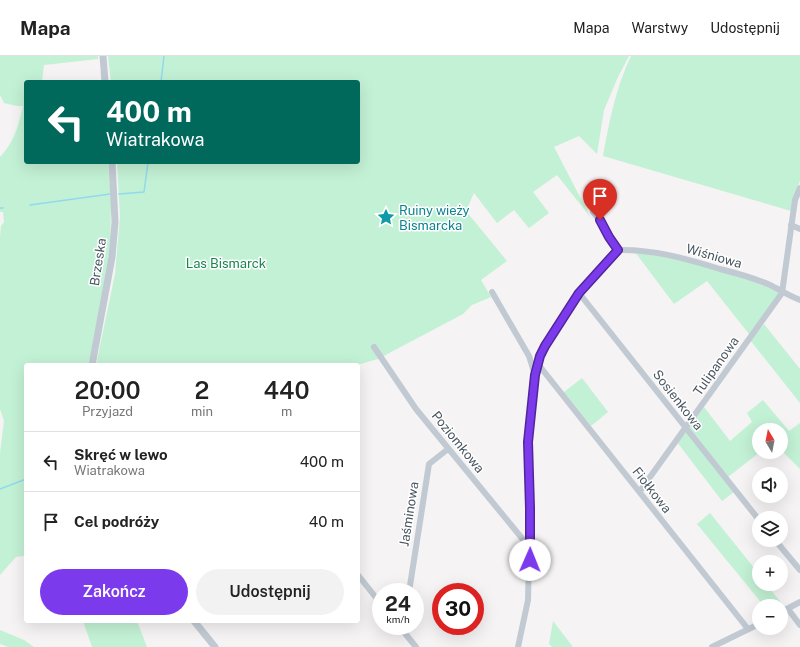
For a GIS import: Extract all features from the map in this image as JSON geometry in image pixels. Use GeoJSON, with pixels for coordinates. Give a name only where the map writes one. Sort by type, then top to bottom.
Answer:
{"type":"FeatureCollection","features":[{"type":"Feature","properties":{"kind":"street"},"geometry":{"type":"LineString","coordinates":[[103,56],[105,80]]}},
{"type":"Feature","properties":{"kind":"street","name":"Brzeska"},"geometry":{"type":"LineString","coordinates":[[92,363],[112,257],[116,222],[112,164]]}},
{"type":"Feature","properties":{"kind":"street"},"geometry":{"type":"LineString","coordinates":[[782,292],[795,200],[800,188]]}},
{"type":"Feature","properties":{"kind":"street"},"geometry":{"type":"LineString","coordinates":[[518,647],[528,600],[530,498],[528,442],[535,375],[540,356],[545,346],[579,293],[618,250],[600,220],[593,212]]}},
{"type":"Feature","properties":{"kind":"street"},"geometry":{"type":"LineString","coordinates":[[791,225],[800,229]]}},
{"type":"Feature","properties":{"kind":"street","name":"Wiśniowa"},"geometry":{"type":"LineString","coordinates":[[618,250],[634,250],[683,258],[732,272],[769,285],[800,300]]}},
{"type":"Feature","properties":{"kind":"street"},"geometry":{"type":"LineString","coordinates":[[492,292],[529,356],[535,375]]}},
{"type":"Feature","properties":{"kind":"street","name":"Tulipanowa"},"geometry":{"type":"LineString","coordinates":[[640,491],[782,292]]}},
{"type":"Feature","properties":{"kind":"street","name":"Sosienkowa"},"geometry":{"type":"LineString","coordinates":[[579,293],[752,511]]}},
{"type":"Feature","properties":{"kind":"street","name":"Poziomkowa"},"geometry":{"type":"LineString","coordinates":[[374,347],[416,409],[530,548]]}},
{"type":"Feature","properties":{"kind":"street"},"geometry":{"type":"LineString","coordinates":[[529,356],[540,356]]}},
{"type":"Feature","properties":{"kind":"street","name":"Fiołkowa"},"geometry":{"type":"LineString","coordinates":[[538,364],[748,629]]}},
{"type":"Feature","properties":{"kind":"street","name":"Jaśminowa"},"geometry":{"type":"LineString","coordinates":[[410,583],[429,464],[448,449]]}},
{"type":"Feature","properties":{"kind":"street"},"geometry":{"type":"LineString","coordinates":[[781,547],[800,570]]}},
{"type":"Feature","properties":{"kind":"street"},"geometry":{"type":"LineString","coordinates":[[360,578],[372,593]]}},
{"type":"Feature","properties":{"kind":"street"},"geometry":{"type":"LineString","coordinates":[[800,602],[788,609],[800,625]]}},
{"type":"Feature","properties":{"kind":"street"},"geometry":{"type":"LineString","coordinates":[[196,623],[215,647]]}},
{"type":"Feature","properties":{"kind":"street"},"geometry":{"type":"LineString","coordinates":[[715,646],[752,627]]}},
{"type":"Feature","properties":{"kind":"street"},"geometry":{"type":"LineString","coordinates":[[407,635],[416,647]]}},
{"type":"Feature","properties":{"kind":"green space"},"geometry":{"type":"Polygon","coordinates":[[[0,56],[98,56],[98,59],[44,65],[42,80],[24,80],[24,164],[108,164],[111,199],[110,249],[88,363],[24,363],[24,555],[16,557],[0,575],[0,453],[4,421],[0,409],[0,237],[1,226],[4,222],[3,212],[0,212],[0,157],[13,139],[23,106],[4,103],[0,95],[0,56]]]}},
{"type":"Feature","properties":{"kind":"green space","name":"Las Bismarck"},"geometry":{"type":"Polygon","coordinates":[[[108,56],[629,56],[604,110],[597,154],[579,136],[554,147],[591,218],[557,175],[533,192],[549,213],[529,228],[514,210],[497,223],[474,193],[466,211],[507,261],[481,280],[491,297],[472,305],[463,314],[378,359],[360,364],[96,363],[115,274],[120,217],[117,164],[360,164],[360,80],[111,80],[108,56]]]}},
{"type":"Feature","properties":{"kind":"green space"},"geometry":{"type":"Polygon","coordinates":[[[631,56],[800,56],[800,181],[791,211],[603,156],[617,92],[631,56]]]}},
{"type":"Feature","properties":{"kind":"green space"},"geometry":{"type":"Polygon","coordinates":[[[635,252],[727,272],[779,293],[749,334],[707,281],[674,304],[635,252]]]}},
{"type":"Feature","properties":{"kind":"green space"},"geometry":{"type":"Polygon","coordinates":[[[764,324],[800,369],[800,403],[750,340],[764,324]]]}},
{"type":"Feature","properties":{"kind":"green space"},"geometry":{"type":"Polygon","coordinates":[[[582,378],[608,412],[591,426],[564,392],[582,378]]]}},
{"type":"Feature","properties":{"kind":"green space"},"geometry":{"type":"Polygon","coordinates":[[[763,400],[782,423],[752,423],[752,458],[728,477],[689,427],[704,407],[730,441],[752,422],[747,413],[763,400]]]}},
{"type":"Feature","properties":{"kind":"green space"},"geometry":{"type":"Polygon","coordinates":[[[800,423],[800,469],[788,457],[788,430],[789,431],[800,423]]]}},
{"type":"Feature","properties":{"kind":"green space"},"geometry":{"type":"Polygon","coordinates":[[[687,431],[734,492],[722,501],[677,442],[687,431]]]}},
{"type":"Feature","properties":{"kind":"green space"},"geometry":{"type":"Polygon","coordinates":[[[710,513],[752,565],[752,591],[772,591],[778,599],[758,599],[697,524],[710,513]]]}},
{"type":"Feature","properties":{"kind":"green space"},"geometry":{"type":"Polygon","coordinates":[[[553,621],[573,647],[552,647],[549,644],[553,621]]]}},
{"type":"Feature","properties":{"kind":"green space"},"geometry":{"type":"Polygon","coordinates":[[[84,623],[138,623],[147,647],[92,647],[84,623]]]}},
{"type":"Feature","properties":{"kind":"green space"},"geometry":{"type":"Polygon","coordinates":[[[0,630],[24,640],[34,647],[8,647],[0,644],[0,630]]]}},
{"type":"Feature","properties":{"kind":"waterway"},"geometry":{"type":"LineString","coordinates":[[161,80],[164,56]]}},
{"type":"Feature","properties":{"kind":"waterway"},"geometry":{"type":"LineString","coordinates":[[119,194],[144,192],[148,164]]}},
{"type":"Feature","properties":{"kind":"waterway"},"geometry":{"type":"LineString","coordinates":[[30,205],[110,194]]}},
{"type":"Feature","properties":{"kind":"waterway"},"geometry":{"type":"LineString","coordinates":[[0,489],[24,480]]}},
{"type":"Feature","properties":{"kind":"place","name":"Ruiny wieży Bismarcka"},"geometry":{"type":"Point","coordinates":[386,217]}},
{"type":"Feature","properties":{"kind":"route"},"geometry":{"type":"LineString","coordinates":[[530,560],[530,489],[528,442],[535,375],[540,356],[545,346],[579,293],[618,250],[600,220]]}}]}
